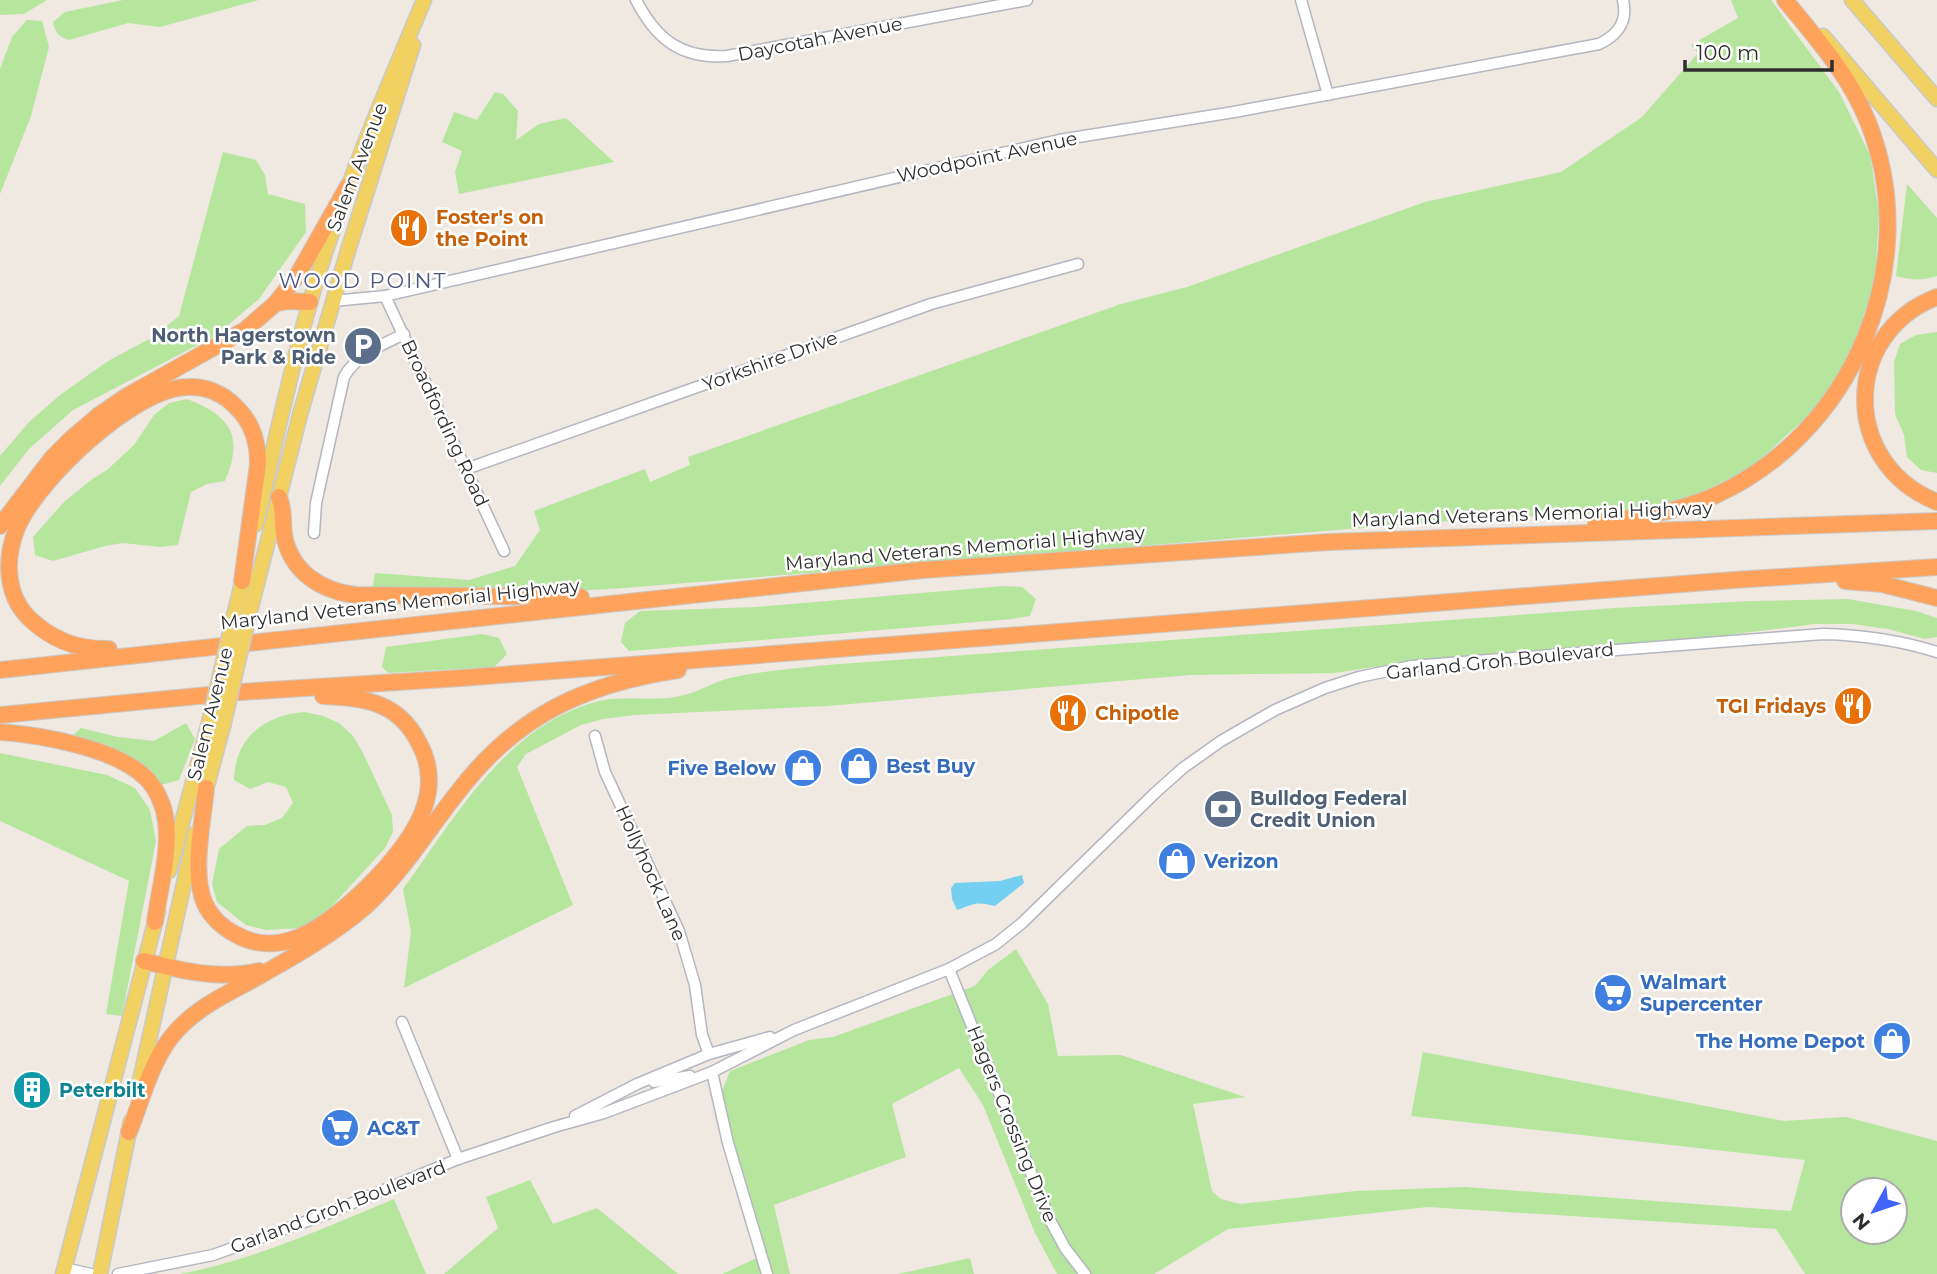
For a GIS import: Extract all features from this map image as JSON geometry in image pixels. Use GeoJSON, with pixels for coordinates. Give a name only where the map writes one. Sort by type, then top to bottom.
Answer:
{"type":"FeatureCollection","features":[{"type":"Feature","properties":{"kind":"highway"},"geometry":{"type":"LineString","coordinates":[[1490,535],[1628,519],[1688,506],[1715,495],[1770,463],[1797,441],[1821,415],[1853,365],[1872,322],[1885,267],[1886,209],[1883,177],[1868,121],[1855,95],[1822,45],[1785,0]]}},
{"type":"Feature","properties":{"kind":"highway"},"geometry":{"type":"LineString","coordinates":[[0,526],[52,458],[99,415],[127,396],[245,330],[276,303],[303,267],[348,186]]}},
{"type":"Feature","properties":{"kind":"highway"},"geometry":{"type":"LineString","coordinates":[[1937,296],[1912,309],[1894,325],[1880,343],[1865,383],[1864,404],[1868,428],[1886,464],[1900,480],[1916,492],[1937,502]]}},
{"type":"Feature","properties":{"kind":"highway"},"geometry":{"type":"LineString","coordinates":[[276,303],[310,302]]}},
{"type":"Feature","properties":{"kind":"highway"},"geometry":{"type":"LineString","coordinates":[[210,646],[97,649],[65,643],[51,636],[25,614],[16,600],[11,584],[9,555],[18,524],[44,486],[106,426],[159,393],[189,387],[204,388],[223,397],[240,411],[248,421],[258,449],[242,581]]}},
{"type":"Feature","properties":{"kind":"highway"},"geometry":{"type":"LineString","coordinates":[[279,497],[284,511],[284,534],[296,564],[316,583],[342,593],[531,597],[674,596]]}},
{"type":"Feature","properties":{"kind":"highway","name":"Maryland Veterans Memorial Highway"},"geometry":{"type":"LineString","coordinates":[[0,670],[674,596],[923,570],[1039,561],[1303,543],[1937,522]]}},
{"type":"Feature","properties":{"kind":"highway"},"geometry":{"type":"LineString","coordinates":[[0,715],[240,692],[461,678],[1734,580],[1937,567]]}},
{"type":"Feature","properties":{"kind":"highway"},"geometry":{"type":"LineString","coordinates":[[1734,580],[1882,584],[1937,598]]}},
{"type":"Feature","properties":{"kind":"highway"},"geometry":{"type":"LineString","coordinates":[[129,1132],[159,1059],[178,1029],[203,1007],[333,932],[375,898],[406,863],[480,765],[503,741],[578,695],[632,679],[815,650]]}},
{"type":"Feature","properties":{"kind":"highway"},"geometry":{"type":"LineString","coordinates":[[206,789],[199,870],[205,905],[225,929],[250,941],[265,944],[290,940],[305,934],[348,904],[368,886],[404,845],[424,809],[429,778],[427,760],[411,729],[384,706],[368,699],[240,692]]}},
{"type":"Feature","properties":{"kind":"highway"},"geometry":{"type":"LineString","coordinates":[[0,732],[57,741],[95,751],[133,769],[146,779],[162,805],[167,837],[155,922]]}},
{"type":"Feature","properties":{"kind":"highway"},"geometry":{"type":"LineString","coordinates":[[144,961],[213,976],[246,974],[272,968]]}},
{"type":"Feature","properties":{"kind":"main road","name":"Salem Avenue"},"geometry":{"type":"LineString","coordinates":[[100,1274],[165,966],[223,726],[242,615],[242,581],[310,302],[348,186],[425,0]]}},
{"type":"Feature","properties":{"kind":"main road","name":"Salem Avenue"},"geometry":{"type":"LineString","coordinates":[[64,1271],[208,727],[279,497],[333,300],[401,88],[425,0]]}},
{"type":"Feature","properties":{"kind":"main road"},"geometry":{"type":"LineString","coordinates":[[1793,0],[1937,170]]}},
{"type":"Feature","properties":{"kind":"main road"},"geometry":{"type":"LineString","coordinates":[[1852,0],[1937,99]]}},
{"type":"Feature","properties":{"kind":"main road"},"geometry":{"type":"LineString","coordinates":[[310,302],[333,300]]}},
{"type":"Feature","properties":{"kind":"street","name":"Daycotah Avenue"},"geometry":{"type":"LineString","coordinates":[[636,0],[656,31],[668,42],[692,54],[710,57],[1027,0]]}},
{"type":"Feature","properties":{"kind":"street"},"geometry":{"type":"LineString","coordinates":[[1301,0],[1328,95]]}},
{"type":"Feature","properties":{"kind":"street","name":"Woodpoint Avenue"},"geometry":{"type":"LineString","coordinates":[[333,300],[385,296],[1059,140],[1234,112],[1599,44],[1611,39],[1619,31],[1623,23],[1624,4]]}},
{"type":"Feature","properties":{"kind":"street","name":"Yorkshire Drive"},"geometry":{"type":"LineString","coordinates":[[466,469],[931,304],[1078,264]]}},
{"type":"Feature","properties":{"kind":"street","name":"Broadfording Road"},"geometry":{"type":"LineString","coordinates":[[385,296],[504,551]]}},
{"type":"Feature","properties":{"kind":"street"},"geometry":{"type":"LineString","coordinates":[[314,533],[316,503],[344,377],[349,368],[364,355],[404,334]]}},
{"type":"Feature","properties":{"kind":"street","name":"Garland Groh Boulevard"},"geometry":{"type":"LineString","coordinates":[[118,1274],[213,1255],[458,1160],[554,1126],[604,1113],[712,1072],[794,1030],[949,969],[996,944],[1022,923],[1183,768],[1256,720],[1297,700],[1359,677],[1412,666],[1824,634],[1863,635],[1899,641],[1937,652]]}},
{"type":"Feature","properties":{"kind":"street","name":"Hollyhock Lane"},"geometry":{"type":"LineString","coordinates":[[595,736],[605,772],[679,931],[695,985],[702,1035],[709,1054]]}},
{"type":"Feature","properties":{"kind":"street","name":"Hagers Crossing Drive"},"geometry":{"type":"LineString","coordinates":[[949,969],[1050,1220],[1065,1248],[1085,1274]]}},
{"type":"Feature","properties":{"kind":"street"},"geometry":{"type":"LineString","coordinates":[[402,1022],[458,1160]]}},
{"type":"Feature","properties":{"kind":"street","name":"Garland Groh Boulevard"},"geometry":{"type":"LineString","coordinates":[[554,1126],[637,1084],[709,1054],[794,1030]]}},
{"type":"Feature","properties":{"kind":"street"},"geometry":{"type":"LineString","coordinates":[[637,1084],[712,1072],[757,1040]]}},
{"type":"Feature","properties":{"kind":"street"},"geometry":{"type":"LineString","coordinates":[[712,1072],[728,1143],[767,1274]]}},
{"type":"Feature","properties":{"kind":"street"},"geometry":{"type":"LineString","coordinates":[[64,1271],[91,1274]]}},
{"type":"Feature","properties":{"kind":"green space"},"geometry":{"type":"Polygon","coordinates":[[[0,0],[47,0],[24,14],[0,15],[0,0]]]}},
{"type":"Feature","properties":{"kind":"green space"},"geometry":{"type":"Polygon","coordinates":[[[123,0],[259,0],[160,27],[128,23],[69,40],[56,32],[53,22],[65,12],[123,0]]]}},
{"type":"Feature","properties":{"kind":"green space"},"geometry":{"type":"Polygon","coordinates":[[[1731,0],[1771,0],[1839,92],[1870,155],[1879,213],[1875,281],[1851,353],[1814,410],[1753,466],[1695,496],[1633,511],[1449,521],[624,588],[526,594],[372,592],[375,573],[469,580],[515,566],[540,530],[534,511],[645,469],[650,482],[690,465],[688,457],[1121,304],[1187,287],[1425,202],[1561,172],[1642,117],[1698,53],[1691,45],[1738,18],[1731,0]]]}},
{"type":"Feature","properties":{"kind":"green space"},"geometry":{"type":"Polygon","coordinates":[[[27,20],[42,21],[49,47],[31,116],[0,194],[0,69],[12,37],[27,20]]]}},
{"type":"Feature","properties":{"kind":"green space"},"geometry":{"type":"Polygon","coordinates":[[[495,92],[503,94],[518,111],[516,140],[539,124],[566,118],[614,162],[459,194],[455,172],[462,151],[442,142],[454,112],[477,120],[495,92]]]}},
{"type":"Feature","properties":{"kind":"green space"},"geometry":{"type":"Polygon","coordinates":[[[223,152],[256,160],[265,175],[268,194],[305,204],[306,232],[259,299],[215,336],[73,410],[29,449],[0,486],[0,456],[29,422],[60,395],[108,361],[153,337],[179,316],[223,152]]]}},
{"type":"Feature","properties":{"kind":"green space"},"geometry":{"type":"Polygon","coordinates":[[[1907,184],[1937,218],[1937,276],[1926,279],[1896,276],[1907,184]]]}},
{"type":"Feature","properties":{"kind":"green space"},"geometry":{"type":"Polygon","coordinates":[[[1937,332],[1937,473],[1921,470],[1907,457],[1904,435],[1895,414],[1894,362],[1900,344],[1916,335],[1937,332]]]}},
{"type":"Feature","properties":{"kind":"green space"},"geometry":{"type":"Polygon","coordinates":[[[187,399],[214,413],[223,421],[230,430],[233,452],[225,481],[207,484],[191,492],[178,545],[160,547],[123,543],[53,561],[35,555],[33,537],[63,503],[107,470],[134,445],[154,415],[169,403],[187,399]]]}},
{"type":"Feature","properties":{"kind":"green space"},"geometry":{"type":"Polygon","coordinates":[[[1004,586],[1022,587],[1036,599],[1030,616],[629,651],[621,642],[625,623],[640,611],[755,607],[1004,586]]]}},
{"type":"Feature","properties":{"kind":"green space"},"geometry":{"type":"Polygon","coordinates":[[[1848,599],[1916,611],[1937,618],[1937,637],[1925,639],[1888,629],[1852,624],[1815,624],[1719,636],[1392,664],[1335,673],[1190,675],[827,706],[634,715],[603,719],[581,725],[526,754],[517,767],[573,905],[404,988],[411,932],[403,889],[463,805],[508,754],[534,732],[563,715],[595,702],[670,698],[686,695],[730,678],[826,665],[1615,608],[1848,599]]]}},
{"type":"Feature","properties":{"kind":"green space"},"geometry":{"type":"Polygon","coordinates":[[[482,634],[499,638],[507,654],[494,667],[388,673],[382,667],[386,647],[482,634]]]}},
{"type":"Feature","properties":{"kind":"green space"},"geometry":{"type":"Polygon","coordinates":[[[305,712],[339,723],[353,736],[392,815],[393,832],[385,848],[318,918],[302,928],[266,930],[246,925],[217,902],[212,884],[219,849],[247,826],[265,825],[282,818],[293,803],[286,787],[268,782],[250,789],[234,780],[236,765],[246,740],[265,723],[305,712]]]}},
{"type":"Feature","properties":{"kind":"green space"},"geometry":{"type":"Polygon","coordinates":[[[186,723],[195,739],[179,780],[161,785],[153,772],[104,744],[71,737],[81,728],[118,737],[154,741],[186,723]]]}},
{"type":"Feature","properties":{"kind":"green space"},"geometry":{"type":"Polygon","coordinates":[[[0,753],[107,775],[135,788],[150,810],[156,841],[122,1016],[106,1014],[129,881],[0,821],[0,753]]]}},
{"type":"Feature","properties":{"kind":"green space"},"geometry":{"type":"Polygon","coordinates":[[[1016,949],[1048,1004],[1058,1056],[1121,1055],[1245,1097],[1193,1104],[1212,1191],[1221,1199],[1240,1204],[1356,1191],[1465,1187],[1791,1211],[1805,1160],[1411,1116],[1423,1052],[1784,1121],[1846,1117],[1937,1141],[1937,1274],[1805,1274],[1776,1229],[1428,1207],[1228,1229],[1154,1274],[1057,1274],[1035,1233],[983,1105],[959,1068],[892,1104],[906,1157],[774,1205],[790,1274],[722,1274],[759,1257],[716,1106],[730,1071],[809,1040],[833,1037],[975,986],[988,970],[1016,949]]]}},
{"type":"Feature","properties":{"kind":"green space"},"geometry":{"type":"Polygon","coordinates":[[[530,1180],[553,1224],[597,1208],[678,1274],[444,1274],[498,1228],[486,1197],[530,1180]]]}},
{"type":"Feature","properties":{"kind":"green space"},"geometry":{"type":"Polygon","coordinates":[[[394,1199],[426,1274],[180,1274],[262,1252],[394,1199]]]}},
{"type":"Feature","properties":{"kind":"green space"},"geometry":{"type":"Polygon","coordinates":[[[970,1258],[974,1274],[898,1274],[970,1258]]]}},
{"type":"Feature","properties":{"kind":"water"},"geometry":{"type":"Polygon","coordinates":[[[1022,875],[1024,883],[995,906],[979,903],[957,910],[952,899],[951,888],[955,883],[1000,881],[1022,875]]]}},
{"type":"Feature","properties":{"kind":"place","name":"Foster's on the Point"},"geometry":{"type":"Point","coordinates":[409,228]}},
{"type":"Feature","properties":{"kind":"place","name":"North Hagerstown Park & Ride"},"geometry":{"type":"Point","coordinates":[363,346]}},
{"type":"Feature","properties":{"kind":"place","name":"TGI Fridays"},"geometry":{"type":"Point","coordinates":[1853,706]}},
{"type":"Feature","properties":{"kind":"place","name":"Chipotle"},"geometry":{"type":"Point","coordinates":[1068,713]}},
{"type":"Feature","properties":{"kind":"place","name":"Best Buy"},"geometry":{"type":"Point","coordinates":[859,766]}},
{"type":"Feature","properties":{"kind":"place","name":"Five Below"},"geometry":{"type":"Point","coordinates":[803,768]}},
{"type":"Feature","properties":{"kind":"place","name":"Bulldog Federal Credit Union"},"geometry":{"type":"Point","coordinates":[1223,809]}},
{"type":"Feature","properties":{"kind":"place","name":"Verizon"},"geometry":{"type":"Point","coordinates":[1177,861]}},
{"type":"Feature","properties":{"kind":"place","name":"Walmart Supercenter"},"geometry":{"type":"Point","coordinates":[1613,993]}},
{"type":"Feature","properties":{"kind":"place","name":"The Home Depot"},"geometry":{"type":"Point","coordinates":[1892,1041]}},
{"type":"Feature","properties":{"kind":"place","name":"Peterbilt"},"geometry":{"type":"Point","coordinates":[32,1090]}},
{"type":"Feature","properties":{"kind":"place","name":"AC&T"},"geometry":{"type":"Point","coordinates":[340,1128]}},
{"type":"Feature","properties":{"kind":"district","name":"WOOD POINT"},"geometry":{"type":"Point","coordinates":[363,280]}}]}
